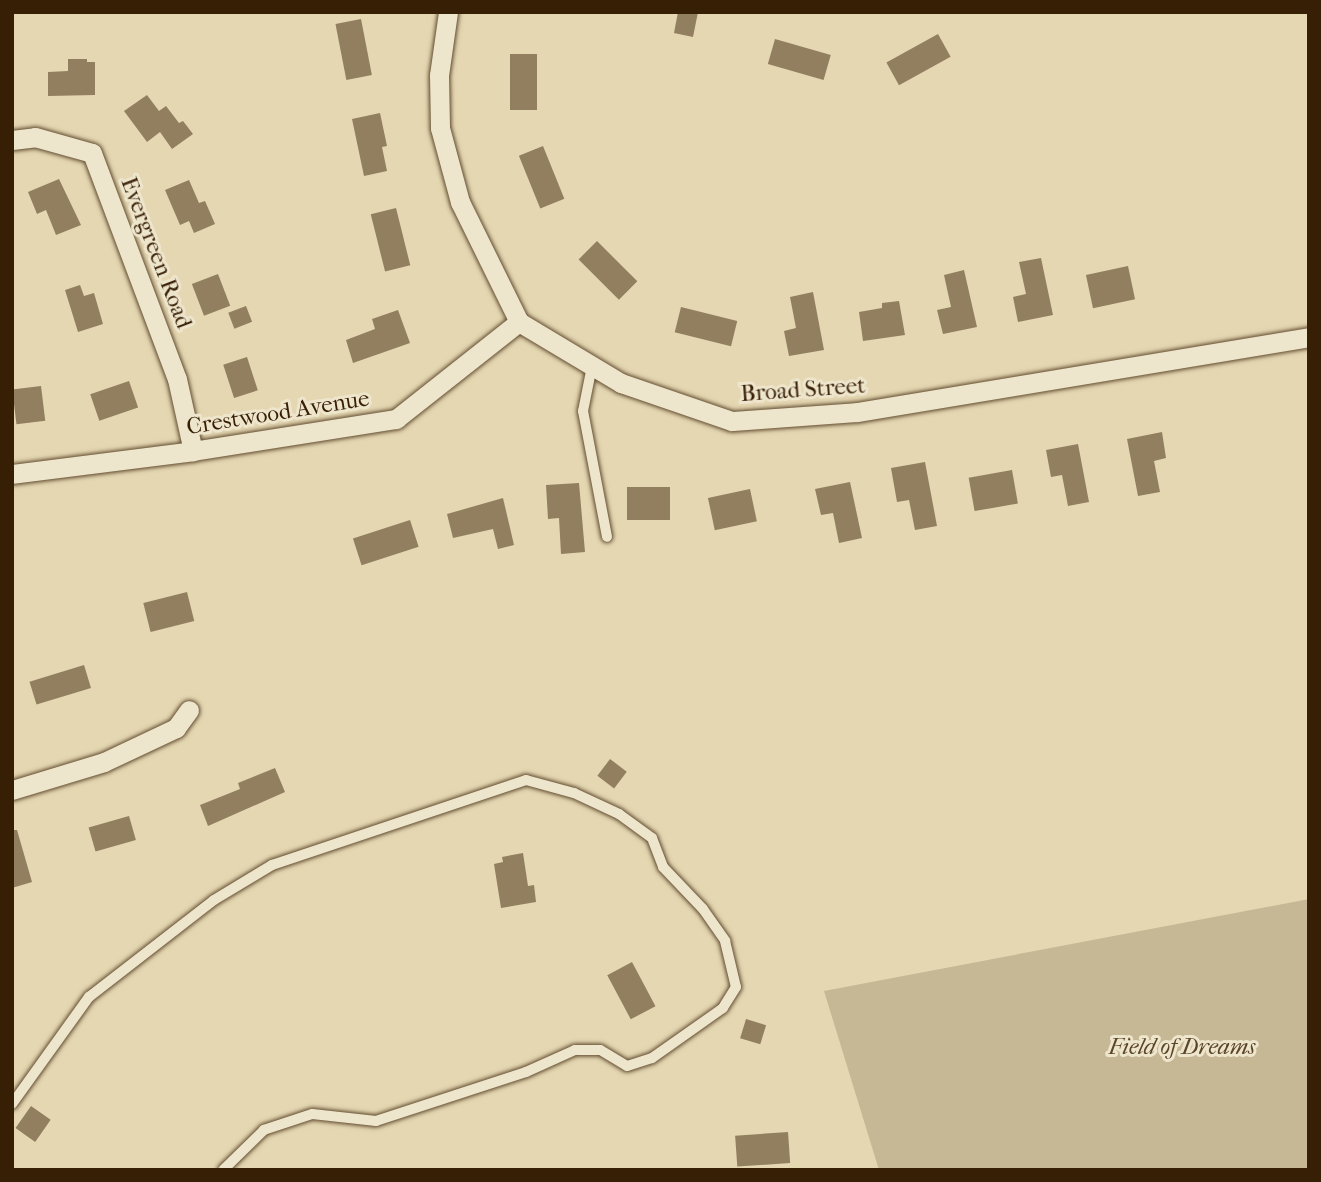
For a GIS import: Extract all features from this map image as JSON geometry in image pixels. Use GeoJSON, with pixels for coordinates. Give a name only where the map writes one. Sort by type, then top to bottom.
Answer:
{"type":"FeatureCollection","features":[{"type":"Feature","properties":{"kind":"street"},"geometry":{"type":"LineString","coordinates":[[448,12],[439,75],[440,128],[460,202],[519,322]]}},
{"type":"Feature","properties":{"kind":"street","name":"Evergreen Road"},"geometry":{"type":"LineString","coordinates":[[12,140],[35,137],[92,153],[177,379],[193,451]]}},
{"type":"Feature","properties":{"kind":"street","name":"Broad Street"},"geometry":{"type":"LineString","coordinates":[[519,322],[621,383],[732,421],[857,412],[1309,337]]}},
{"type":"Feature","properties":{"kind":"street","name":"Crestwood Avenue"},"geometry":{"type":"LineString","coordinates":[[12,474],[193,451],[396,419],[519,322]]}},
{"type":"Feature","properties":{"kind":"street"},"geometry":{"type":"LineString","coordinates":[[12,790],[104,762],[176,728],[189,710]]}},
{"type":"Feature","properties":{"kind":"lane"},"geometry":{"type":"LineString","coordinates":[[592,366],[583,411],[607,537]]}},
{"type":"Feature","properties":{"kind":"lane"},"geometry":{"type":"LineString","coordinates":[[12,1104],[89,997],[214,900],[272,865],[526,780],[574,793],[619,814],[652,838],[663,867],[703,909],[725,941],[736,987],[723,1009],[652,1058],[627,1066],[600,1050],[575,1051],[526,1072],[376,1121],[312,1114],[264,1130],[223,1170]]}},
{"type":"Feature","properties":{"kind":"green space","name":"Field of Dreams"},"geometry":{"type":"Polygon","coordinates":[[[1309,899],[1309,1170],[879,1170],[824,991],[1309,899]]]}},
{"type":"Feature","properties":{"kind":"building"},"geometry":{"type":"Polygon","coordinates":[[[678,12],[698,12],[693,37],[674,33],[678,12]]]}},
{"type":"Feature","properties":{"kind":"building"},"geometry":{"type":"Polygon","coordinates":[[[361,19],[372,75],[346,80],[335,24],[361,19]]]}},
{"type":"Feature","properties":{"kind":"building"},"geometry":{"type":"Polygon","coordinates":[[[938,34],[951,57],[899,85],[886,63],[938,34]]]}},
{"type":"Feature","properties":{"kind":"building"},"geometry":{"type":"Polygon","coordinates":[[[775,39],[831,55],[824,80],[768,64],[775,39]]]}},
{"type":"Feature","properties":{"kind":"building"},"geometry":{"type":"Polygon","coordinates":[[[510,54],[537,54],[537,110],[510,110],[510,54]]]}},
{"type":"Feature","properties":{"kind":"building"},"geometry":{"type":"Polygon","coordinates":[[[68,59],[95,62],[95,95],[48,96],[48,72],[68,71],[68,59]]]}},
{"type":"Feature","properties":{"kind":"building"},"geometry":{"type":"Polygon","coordinates":[[[147,95],[159,111],[166,106],[179,123],[183,121],[193,134],[172,149],[160,132],[147,142],[124,111],[147,95]]]}},
{"type":"Feature","properties":{"kind":"building"},"geometry":{"type":"Polygon","coordinates":[[[380,113],[387,146],[382,147],[387,171],[364,176],[352,119],[380,113]]]}},
{"type":"Feature","properties":{"kind":"building"},"geometry":{"type":"Polygon","coordinates":[[[543,146],[564,199],[540,209],[519,156],[543,146]]]}},
{"type":"Feature","properties":{"kind":"building"},"geometry":{"type":"Polygon","coordinates":[[[59,179],[81,225],[56,235],[46,210],[37,214],[28,192],[59,179]]]}},
{"type":"Feature","properties":{"kind":"building"},"geometry":{"type":"Polygon","coordinates":[[[189,180],[199,203],[205,201],[215,224],[194,233],[189,221],[180,225],[165,190],[189,180]]]}},
{"type":"Feature","properties":{"kind":"building"},"geometry":{"type":"Polygon","coordinates":[[[396,208],[410,265],[385,272],[371,214],[396,208]]]}},
{"type":"Feature","properties":{"kind":"building"},"geometry":{"type":"Polygon","coordinates":[[[597,241],[637,281],[619,300],[579,259],[597,241]]]}},
{"type":"Feature","properties":{"kind":"building"},"geometry":{"type":"Polygon","coordinates":[[[1041,258],[1053,315],[1018,322],[1013,297],[1026,294],[1019,262],[1041,258]]]}},
{"type":"Feature","properties":{"kind":"building"},"geometry":{"type":"Polygon","coordinates":[[[1128,266],[1135,299],[1093,308],[1086,275],[1128,266]]]}},
{"type":"Feature","properties":{"kind":"building"},"geometry":{"type":"Polygon","coordinates":[[[964,270],[977,327],[943,334],[937,310],[951,307],[944,275],[964,270]]]}},
{"type":"Feature","properties":{"kind":"building"},"geometry":{"type":"Polygon","coordinates":[[[218,274],[230,306],[204,316],[192,284],[218,274]]]}},
{"type":"Feature","properties":{"kind":"building"},"geometry":{"type":"Polygon","coordinates":[[[80,285],[84,296],[94,293],[103,324],[78,332],[65,290],[80,285]]]}},
{"type":"Feature","properties":{"kind":"building"},"geometry":{"type":"Polygon","coordinates":[[[813,292],[824,350],[789,356],[784,331],[796,328],[790,297],[813,292]]]}},
{"type":"Feature","properties":{"kind":"building"},"geometry":{"type":"Polygon","coordinates":[[[899,301],[905,335],[863,341],[859,312],[882,308],[882,303],[899,301]]]}},
{"type":"Feature","properties":{"kind":"building"},"geometry":{"type":"Polygon","coordinates":[[[246,306],[252,322],[234,329],[228,313],[246,306]]]}},
{"type":"Feature","properties":{"kind":"building"},"geometry":{"type":"Polygon","coordinates":[[[681,307],[737,321],[731,346],[675,332],[681,307]]]}},
{"type":"Feature","properties":{"kind":"building"},"geometry":{"type":"Polygon","coordinates":[[[398,310],[410,343],[353,363],[346,340],[375,329],[372,319],[398,310]]]}},
{"type":"Feature","properties":{"kind":"building"},"geometry":{"type":"Polygon","coordinates":[[[247,357],[258,390],[234,398],[223,365],[247,357]]]}},
{"type":"Feature","properties":{"kind":"building"},"geometry":{"type":"Polygon","coordinates":[[[129,381],[138,407],[99,421],[90,394],[129,381]]]}},
{"type":"Feature","properties":{"kind":"building"},"geometry":{"type":"Polygon","coordinates":[[[41,386],[45,421],[16,424],[12,390],[41,386]]]}},
{"type":"Feature","properties":{"kind":"building"},"geometry":{"type":"Polygon","coordinates":[[[1162,432],[1166,458],[1154,461],[1160,492],[1138,496],[1127,439],[1162,432]]]}},
{"type":"Feature","properties":{"kind":"building"},"geometry":{"type":"Polygon","coordinates":[[[1078,444],[1089,502],[1068,506],[1062,475],[1051,477],[1046,450],[1078,444]]]}},
{"type":"Feature","properties":{"kind":"building"},"geometry":{"type":"Polygon","coordinates":[[[925,462],[937,526],[915,530],[909,500],[897,502],[891,468],[925,462]]]}},
{"type":"Feature","properties":{"kind":"building"},"geometry":{"type":"Polygon","coordinates":[[[1012,470],[1018,503],[975,511],[969,478],[1012,470]]]}},
{"type":"Feature","properties":{"kind":"building"},"geometry":{"type":"Polygon","coordinates":[[[850,482],[862,538],[839,543],[833,513],[821,515],[815,489],[850,482]]]}},
{"type":"Feature","properties":{"kind":"building"},"geometry":{"type":"Polygon","coordinates":[[[579,483],[585,552],[561,554],[559,518],[548,519],[546,485],[579,483]]]}},
{"type":"Feature","properties":{"kind":"building"},"geometry":{"type":"Polygon","coordinates":[[[627,487],[670,487],[670,520],[627,520],[627,487]]]}},
{"type":"Feature","properties":{"kind":"building"},"geometry":{"type":"Polygon","coordinates":[[[750,489],[757,521],[715,530],[708,498],[750,489]]]}},
{"type":"Feature","properties":{"kind":"building"},"geometry":{"type":"Polygon","coordinates":[[[503,498],[514,545],[498,549],[493,529],[453,538],[447,514],[503,498]]]}},
{"type":"Feature","properties":{"kind":"building"},"geometry":{"type":"Polygon","coordinates":[[[410,520],[419,547],[362,565],[353,539],[410,520]]]}},
{"type":"Feature","properties":{"kind":"building"},"geometry":{"type":"Polygon","coordinates":[[[187,592],[194,621],[151,632],[143,603],[187,592]]]}},
{"type":"Feature","properties":{"kind":"building"},"geometry":{"type":"Polygon","coordinates":[[[84,665],[91,688],[37,705],[29,682],[84,665]]]}},
{"type":"Feature","properties":{"kind":"building"},"geometry":{"type":"Polygon","coordinates":[[[610,759],[627,772],[614,788],[597,776],[610,759]]]}},
{"type":"Feature","properties":{"kind":"building"},"geometry":{"type":"Polygon","coordinates":[[[275,768],[285,792],[208,826],[200,805],[240,789],[238,783],[275,768]]]}},
{"type":"Feature","properties":{"kind":"building"},"geometry":{"type":"Polygon","coordinates":[[[129,816],[136,840],[96,852],[89,828],[129,816]]]}},
{"type":"Feature","properties":{"kind":"building"},"geometry":{"type":"Polygon","coordinates":[[[12,830],[17,830],[32,882],[12,888],[12,830]]]}},
{"type":"Feature","properties":{"kind":"building"},"geometry":{"type":"Polygon","coordinates":[[[523,853],[528,886],[534,885],[536,902],[501,908],[494,864],[503,862],[502,857],[523,853]]]}},
{"type":"Feature","properties":{"kind":"building"},"geometry":{"type":"Polygon","coordinates":[[[632,962],[655,1006],[631,1019],[607,975],[632,962]]]}},
{"type":"Feature","properties":{"kind":"building"},"geometry":{"type":"Polygon","coordinates":[[[746,1019],[766,1025],[760,1044],[740,1038],[746,1019]]]}},
{"type":"Feature","properties":{"kind":"building"},"geometry":{"type":"Polygon","coordinates":[[[31,1106],[51,1120],[35,1142],[16,1128],[31,1106]]]}},
{"type":"Feature","properties":{"kind":"building"},"geometry":{"type":"Polygon","coordinates":[[[788,1132],[790,1163],[737,1167],[735,1136],[788,1132]]]}}]}
